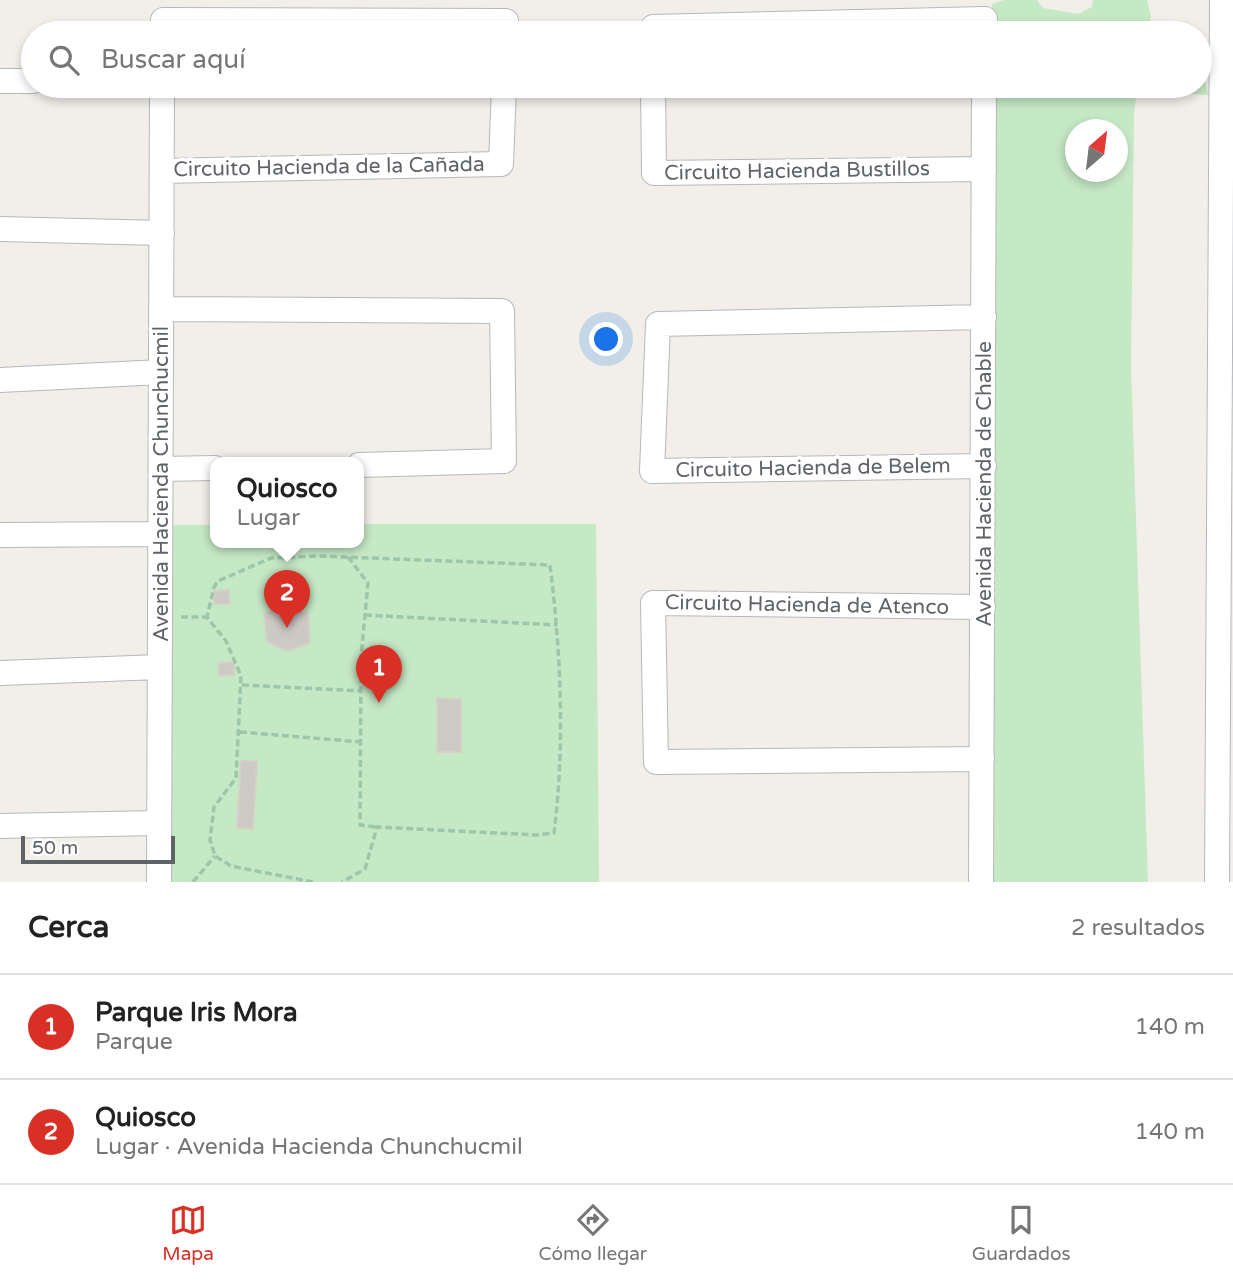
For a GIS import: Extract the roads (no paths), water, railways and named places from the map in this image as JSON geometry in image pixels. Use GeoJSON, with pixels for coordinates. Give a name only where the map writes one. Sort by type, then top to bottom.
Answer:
{"type":"FeatureCollection","features":[{"type":"Feature","properties":{"kind":"street"},"geometry":{"type":"LineString","coordinates":[[1217,882],[1225,819],[1222,0]]}},
{"type":"Feature","properties":{"kind":"street"},"geometry":{"type":"LineString","coordinates":[[163,18],[420,21]]}},
{"type":"Feature","properties":{"kind":"street"},"geometry":{"type":"LineString","coordinates":[[874,21],[985,18]]}},
{"type":"Feature","properties":{"kind":"street"},"geometry":{"type":"LineString","coordinates":[[0,81],[21,81]]}},
{"type":"Feature","properties":{"kind":"street","name":"Avenida Hacienda Chunchucmil"},"geometry":{"type":"LineString","coordinates":[[159,882],[162,98]]}},
{"type":"Feature","properties":{"kind":"street","name":"Circuito Hacienda de la Cañada"},"geometry":{"type":"LineString","coordinates":[[162,171],[501,164],[504,98]]}},
{"type":"Feature","properties":{"kind":"street","name":"Circuito Hacienda Bustillos"},"geometry":{"type":"LineString","coordinates":[[653,98],[654,173],[984,169]]}},
{"type":"Feature","properties":{"kind":"street","name":"Avenida Hacienda de Chable"},"geometry":{"type":"LineString","coordinates":[[981,882],[984,98]]}},
{"type":"Feature","properties":{"kind":"street"},"geometry":{"type":"LineString","coordinates":[[0,229],[162,233]]}},
{"type":"Feature","properties":{"kind":"street"},"geometry":{"type":"LineString","coordinates":[[162,309],[502,311],[504,461],[364,464]]}},
{"type":"Feature","properties":{"kind":"street","name":"Circuito Hacienda de Belem"},"geometry":{"type":"LineString","coordinates":[[984,317],[658,324],[652,471],[984,466]]}},
{"type":"Feature","properties":{"kind":"street"},"geometry":{"type":"LineString","coordinates":[[0,380],[161,372]]}},
{"type":"Feature","properties":{"kind":"street"},"geometry":{"type":"LineString","coordinates":[[161,469],[210,468]]}},
{"type":"Feature","properties":{"kind":"street"},"geometry":{"type":"LineString","coordinates":[[0,535],[160,534]]}},
{"type":"Feature","properties":{"kind":"street","name":"Circuito Hacienda de Atenco"},"geometry":{"type":"LineString","coordinates":[[982,759],[656,762],[653,603],[983,607]]}},
{"type":"Feature","properties":{"kind":"street"},"geometry":{"type":"LineString","coordinates":[[0,673],[160,667]]}},
{"type":"Feature","properties":{"kind":"street"},"geometry":{"type":"LineString","coordinates":[[0,826],[159,823]]}},
{"type":"Feature","properties":{"kind":"place","name":"Quiosco"},"geometry":{"type":"Point","coordinates":[287,628]}},
{"type":"Feature","properties":{"kind":"place","name":"Parque Iris Mora"},"geometry":{"type":"Point","coordinates":[379,703]}}]}
